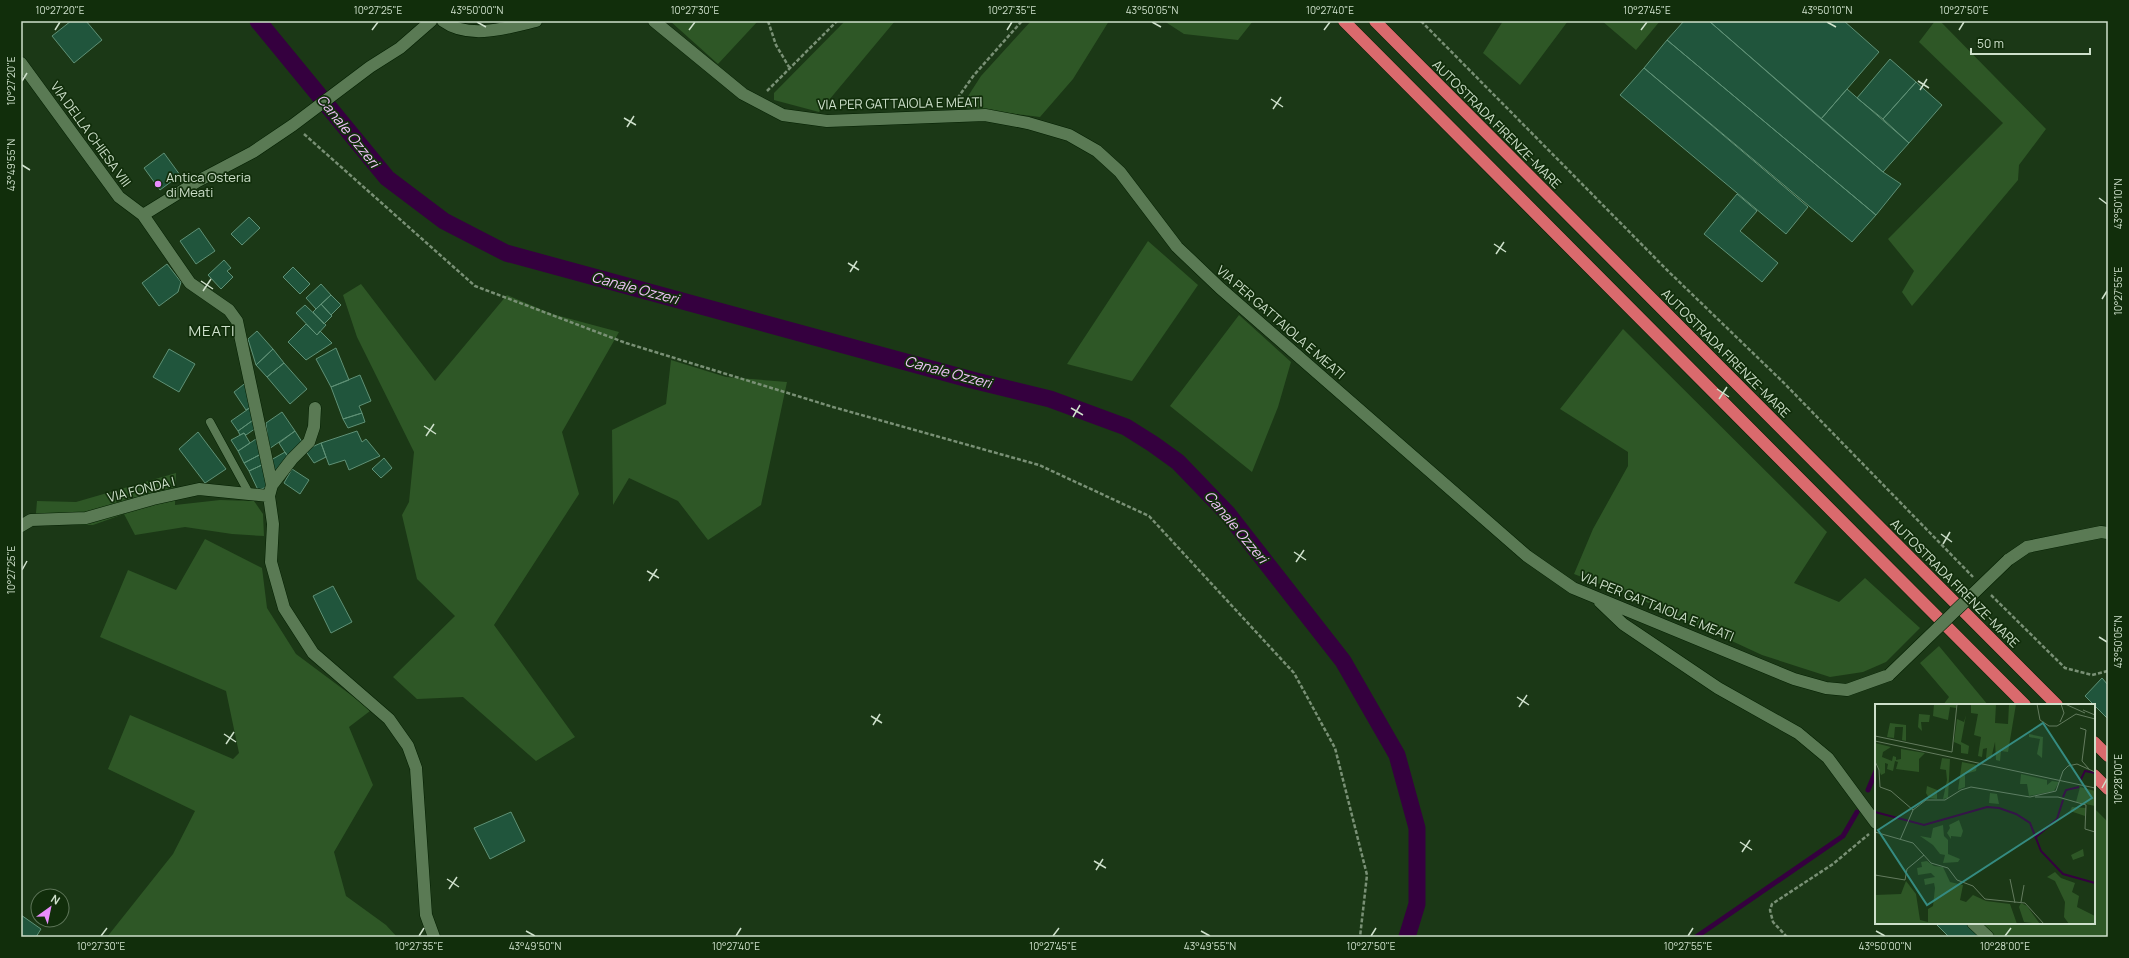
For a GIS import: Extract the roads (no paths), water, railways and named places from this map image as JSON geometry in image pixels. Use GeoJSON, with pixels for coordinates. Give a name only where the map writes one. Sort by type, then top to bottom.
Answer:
{"type":"FeatureCollection","features":[{"type":"Feature","properties":{"kind":"highway"},"geometry":{"type":"LineString","coordinates":[[1344,21],[2024,704]]}},
{"type":"Feature","properties":{"kind":"highway","name":"AUTOSTRADA FIRENZE-MARE"},"geometry":{"type":"LineString","coordinates":[[1375,21],[2056,704]]}},
{"type":"Feature","properties":{"kind":"highway"},"geometry":{"type":"LineString","coordinates":[[2095,743],[2108,756]]}},
{"type":"Feature","properties":{"kind":"highway"},"geometry":{"type":"LineString","coordinates":[[2095,776],[2108,789]]}},
{"type":"Feature","properties":{"kind":"street"},"geometry":{"type":"LineString","coordinates":[[431,21],[400,48],[370,67],[293,125],[253,152],[198,181],[143,215],[190,283],[229,310],[237,321],[270,491],[273,524],[271,562],[284,608],[313,653],[388,719],[408,746],[416,768],[426,915],[434,937]]}},
{"type":"Feature","properties":{"kind":"street"},"geometry":{"type":"LineString","coordinates":[[443,21],[450,26],[468,31],[506,28],[536,21]]}},
{"type":"Feature","properties":{"kind":"street","name":"VIA PER GATTAIOLA E MEATI"},"geometry":{"type":"LineString","coordinates":[[654,21],[743,94],[783,115],[827,121],[985,115],[1028,123],[1069,135],[1097,151],[1120,172],[1177,247],[1220,288],[1527,556],[1573,588],[1794,679],[1826,688],[1847,690],[1889,675],[2008,560],[2027,547],[2101,532],[2108,534]]}},
{"type":"Feature","properties":{"kind":"street","name":"VIA DELLA CHIESA VIII"},"geometry":{"type":"LineString","coordinates":[[21,63],[119,197],[143,215]]}},
{"type":"Feature","properties":{"kind":"street"},"geometry":{"type":"LineString","coordinates":[[270,491],[292,459],[309,442],[314,427],[314,408]]}},
{"type":"Feature","properties":{"kind":"street","name":"VIA FONDA I"},"geometry":{"type":"LineString","coordinates":[[21,526],[31,520],[86,518],[153,499],[199,489],[250,495],[270,491]]}},
{"type":"Feature","properties":{"kind":"street"},"geometry":{"type":"LineString","coordinates":[[1596,598],[1623,624],[1718,688],[1798,733],[1828,758],[1875,821]]}},
{"type":"Feature","properties":{"kind":"street"},"geometry":{"type":"LineString","coordinates":[[1974,924],[1988,937]]}},
{"type":"Feature","properties":{"kind":"lane"},"geometry":{"type":"LineString","coordinates":[[210,422],[250,495]]}},
{"type":"Feature","properties":{"kind":"waterway","name":"Canale Ozzeri"},"geometry":{"type":"LineString","coordinates":[[258,21],[387,178],[444,221],[506,253],[972,380],[1050,399],[1126,427],[1178,462],[1228,514],[1343,661],[1397,755],[1417,828],[1417,904],[1407,937]]}},
{"type":"Feature","properties":{"kind":"waterway"},"geometry":{"type":"LineString","coordinates":[[1868,790],[1875,773]]}},
{"type":"Feature","properties":{"kind":"waterway"},"geometry":{"type":"LineString","coordinates":[[1696,937],[1843,836],[1857,812]]}},
{"type":"Feature","properties":{"kind":"place","name":"Antica Osteria di Meati"},"geometry":{"type":"Point","coordinates":[158,184]}},
{"type":"Feature","properties":{"kind":"district","name":"MEATI"},"geometry":{"type":"Point","coordinates":[212,331]}}]}
